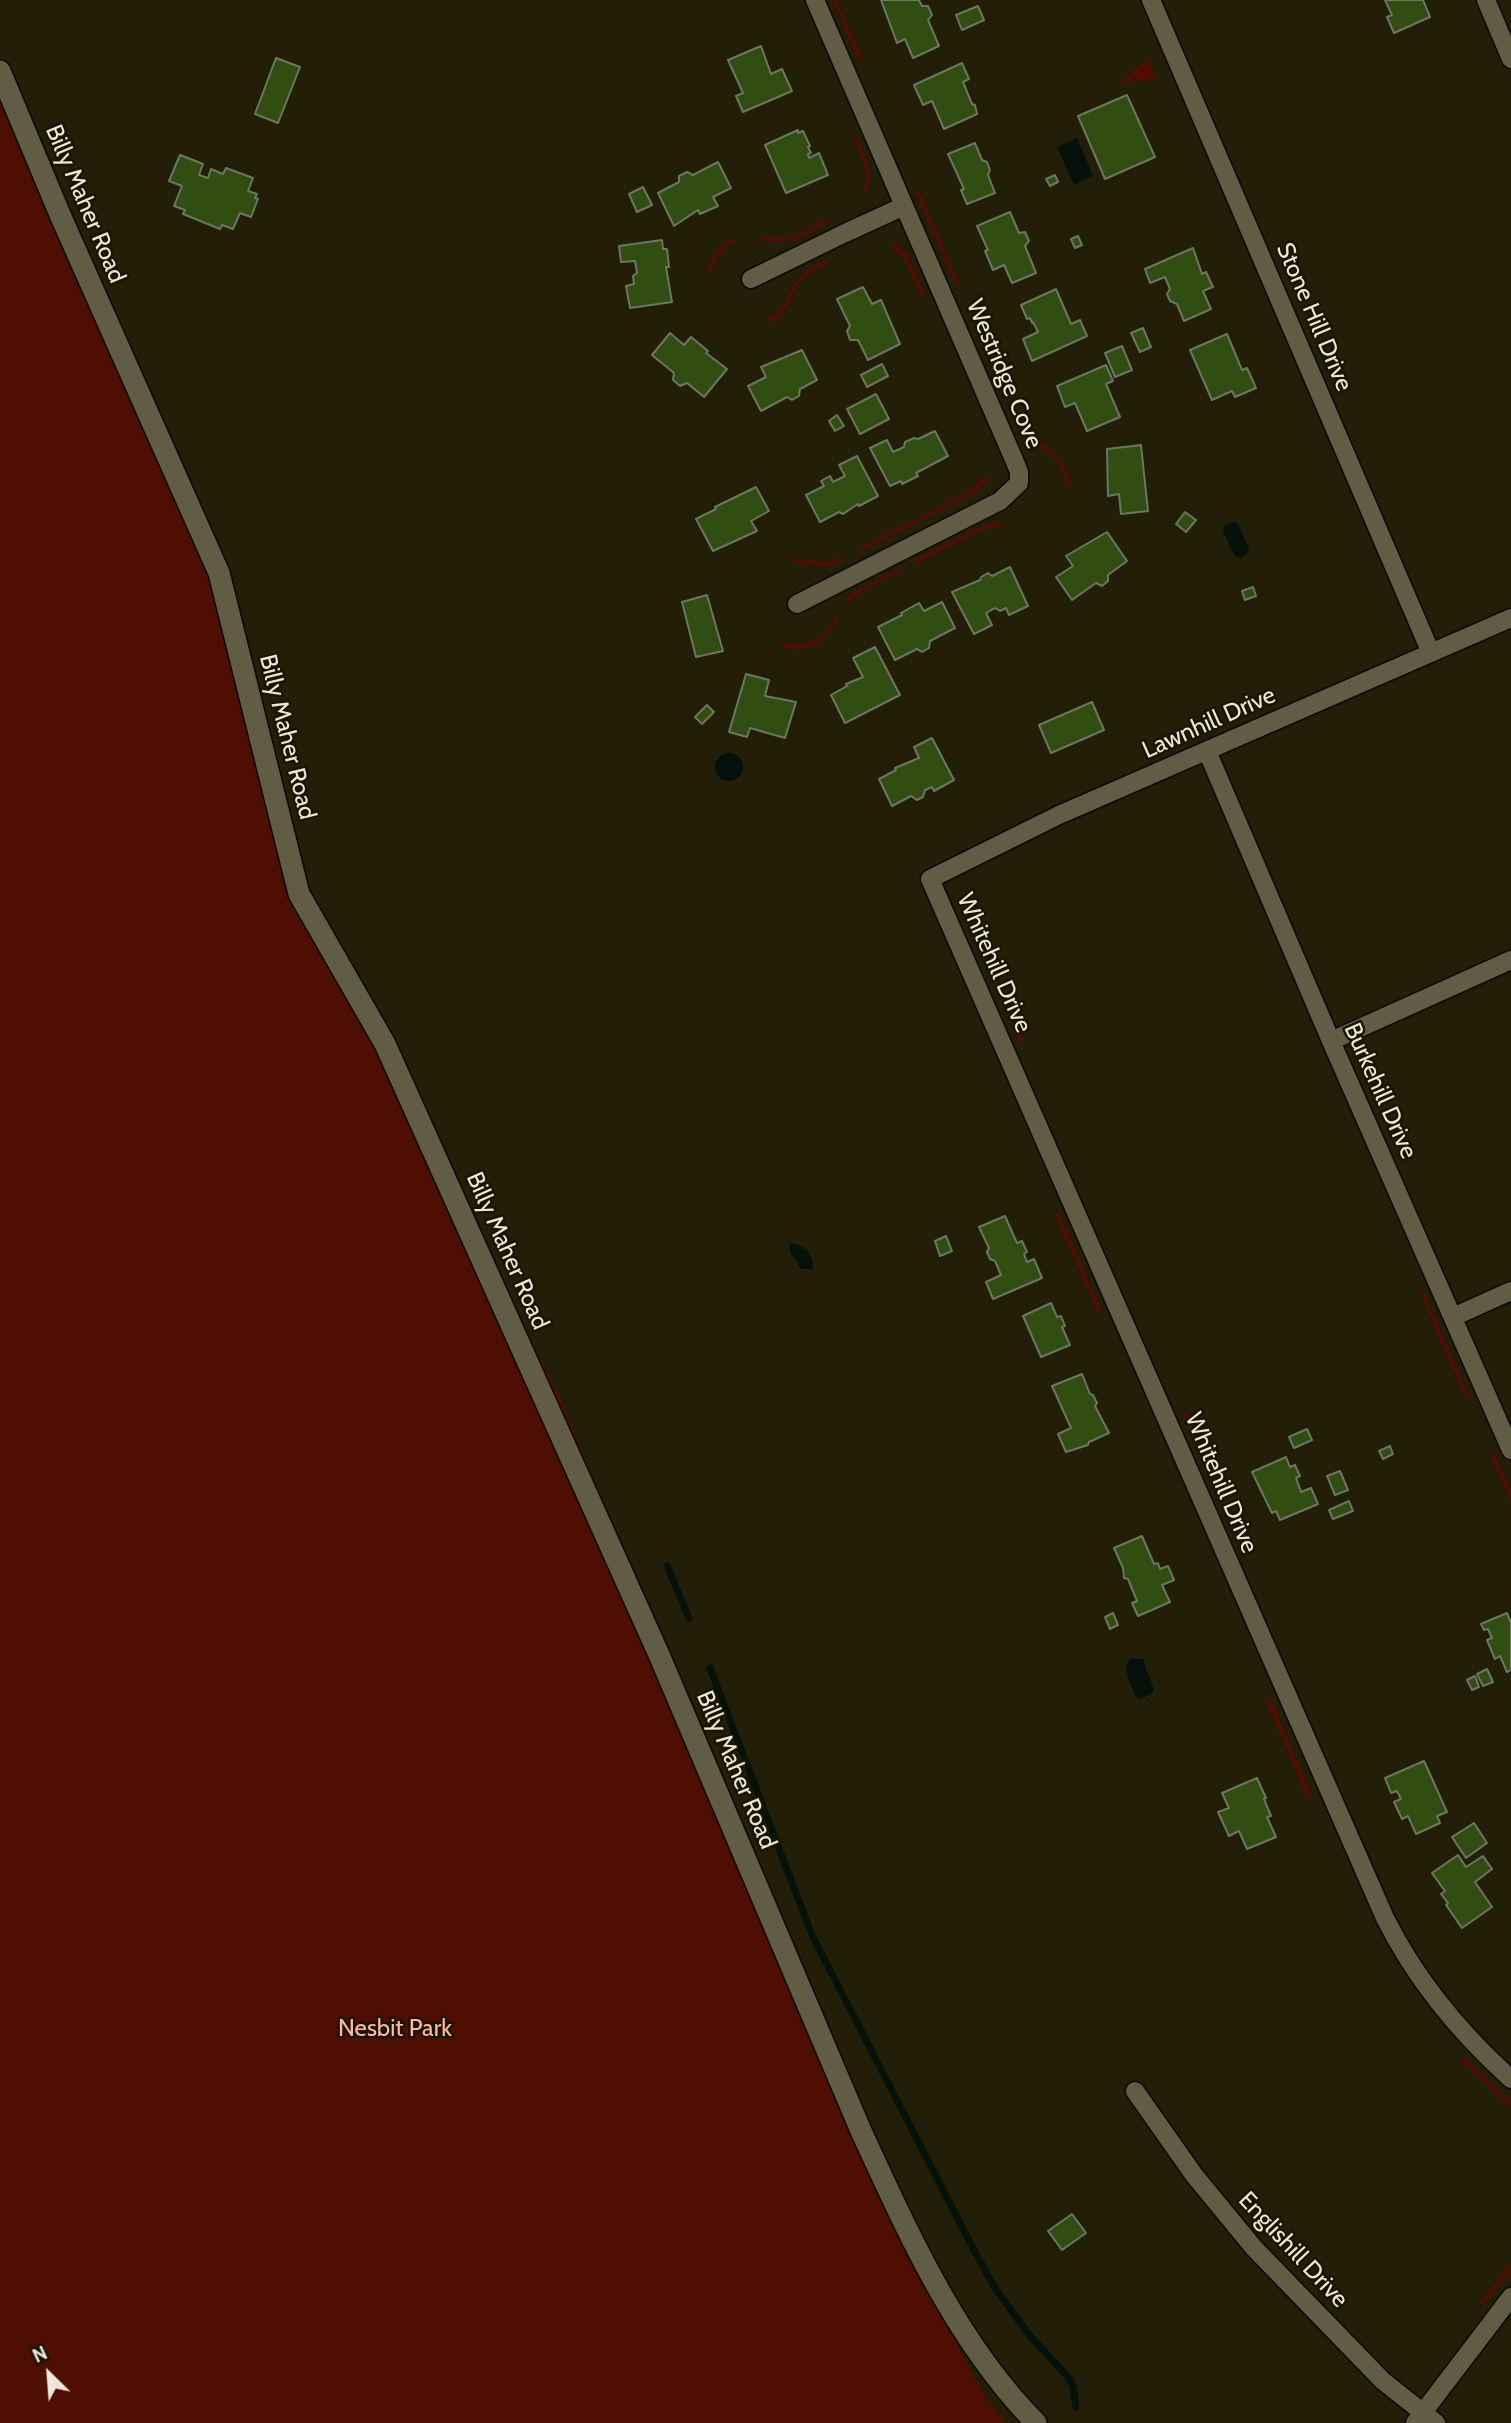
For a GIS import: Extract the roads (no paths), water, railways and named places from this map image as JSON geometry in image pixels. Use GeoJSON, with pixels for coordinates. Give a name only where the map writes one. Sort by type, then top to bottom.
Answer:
{"type":"FeatureCollection","features":[{"type":"Feature","properties":{"kind":"main road","name":"Billy Maher Road"},"geometry":{"type":"LineString","coordinates":[[0,71],[61,217],[219,573],[299,894],[385,1044],[660,1657],[888,2190],[948,2307],[974,2347],[1036,2423]]}},
{"type":"Feature","properties":{"kind":"street"},"geometry":{"type":"LineString","coordinates":[[751,279],[904,206],[815,0]]}},
{"type":"Feature","properties":{"kind":"street","name":"Stone Hill Drive"},"geometry":{"type":"LineString","coordinates":[[1151,0],[1431,653]]}},
{"type":"Feature","properties":{"kind":"street"},"geometry":{"type":"LineString","coordinates":[[1486,0],[1511,59]]}},
{"type":"Feature","properties":{"kind":"street","name":"Westridge Cove"},"geometry":{"type":"LineString","coordinates":[[797,604],[1000,501],[1020,483],[1015,462],[904,206]]}},
{"type":"Feature","properties":{"kind":"street","name":"Lawnhill Drive"},"geometry":{"type":"LineString","coordinates":[[930,879],[1059,815],[1511,618]]}},
{"type":"Feature","properties":{"kind":"street","name":"Burkehill Drive"},"geometry":{"type":"LineString","coordinates":[[1207,751],[1511,1450]]}},
{"type":"Feature","properties":{"kind":"street","name":"Whitehill Drive"},"geometry":{"type":"LineString","coordinates":[[930,879],[1385,1917],[1402,1951],[1428,1990],[1469,2039],[1511,2079]]}},
{"type":"Feature","properties":{"kind":"street"},"geometry":{"type":"LineString","coordinates":[[1331,1041],[1511,961]]}},
{"type":"Feature","properties":{"kind":"street"},"geometry":{"type":"LineString","coordinates":[[1453,1317],[1511,1292]]}},
{"type":"Feature","properties":{"kind":"street","name":"Englishill Drive"},"geometry":{"type":"LineString","coordinates":[[1135,2091],[1194,2175],[1254,2248],[1424,2420]]}},
{"type":"Feature","properties":{"kind":"street"},"geometry":{"type":"LineString","coordinates":[[1424,2420],[1511,2297]]}},
{"type":"Feature","properties":{"kind":"waterway"},"geometry":{"type":"LineString","coordinates":[[667,1566],[689,1618]]}},
{"type":"Feature","properties":{"kind":"waterway"},"geometry":{"type":"LineString","coordinates":[[710,1668],[812,1935],[995,2288],[1030,2336],[1068,2377],[1073,2386],[1076,2407]]}},
{"type":"Feature","properties":{"kind":"park label","name":"Nesbit Park"},"geometry":{"type":"Point","coordinates":[395,2029]}}]}
